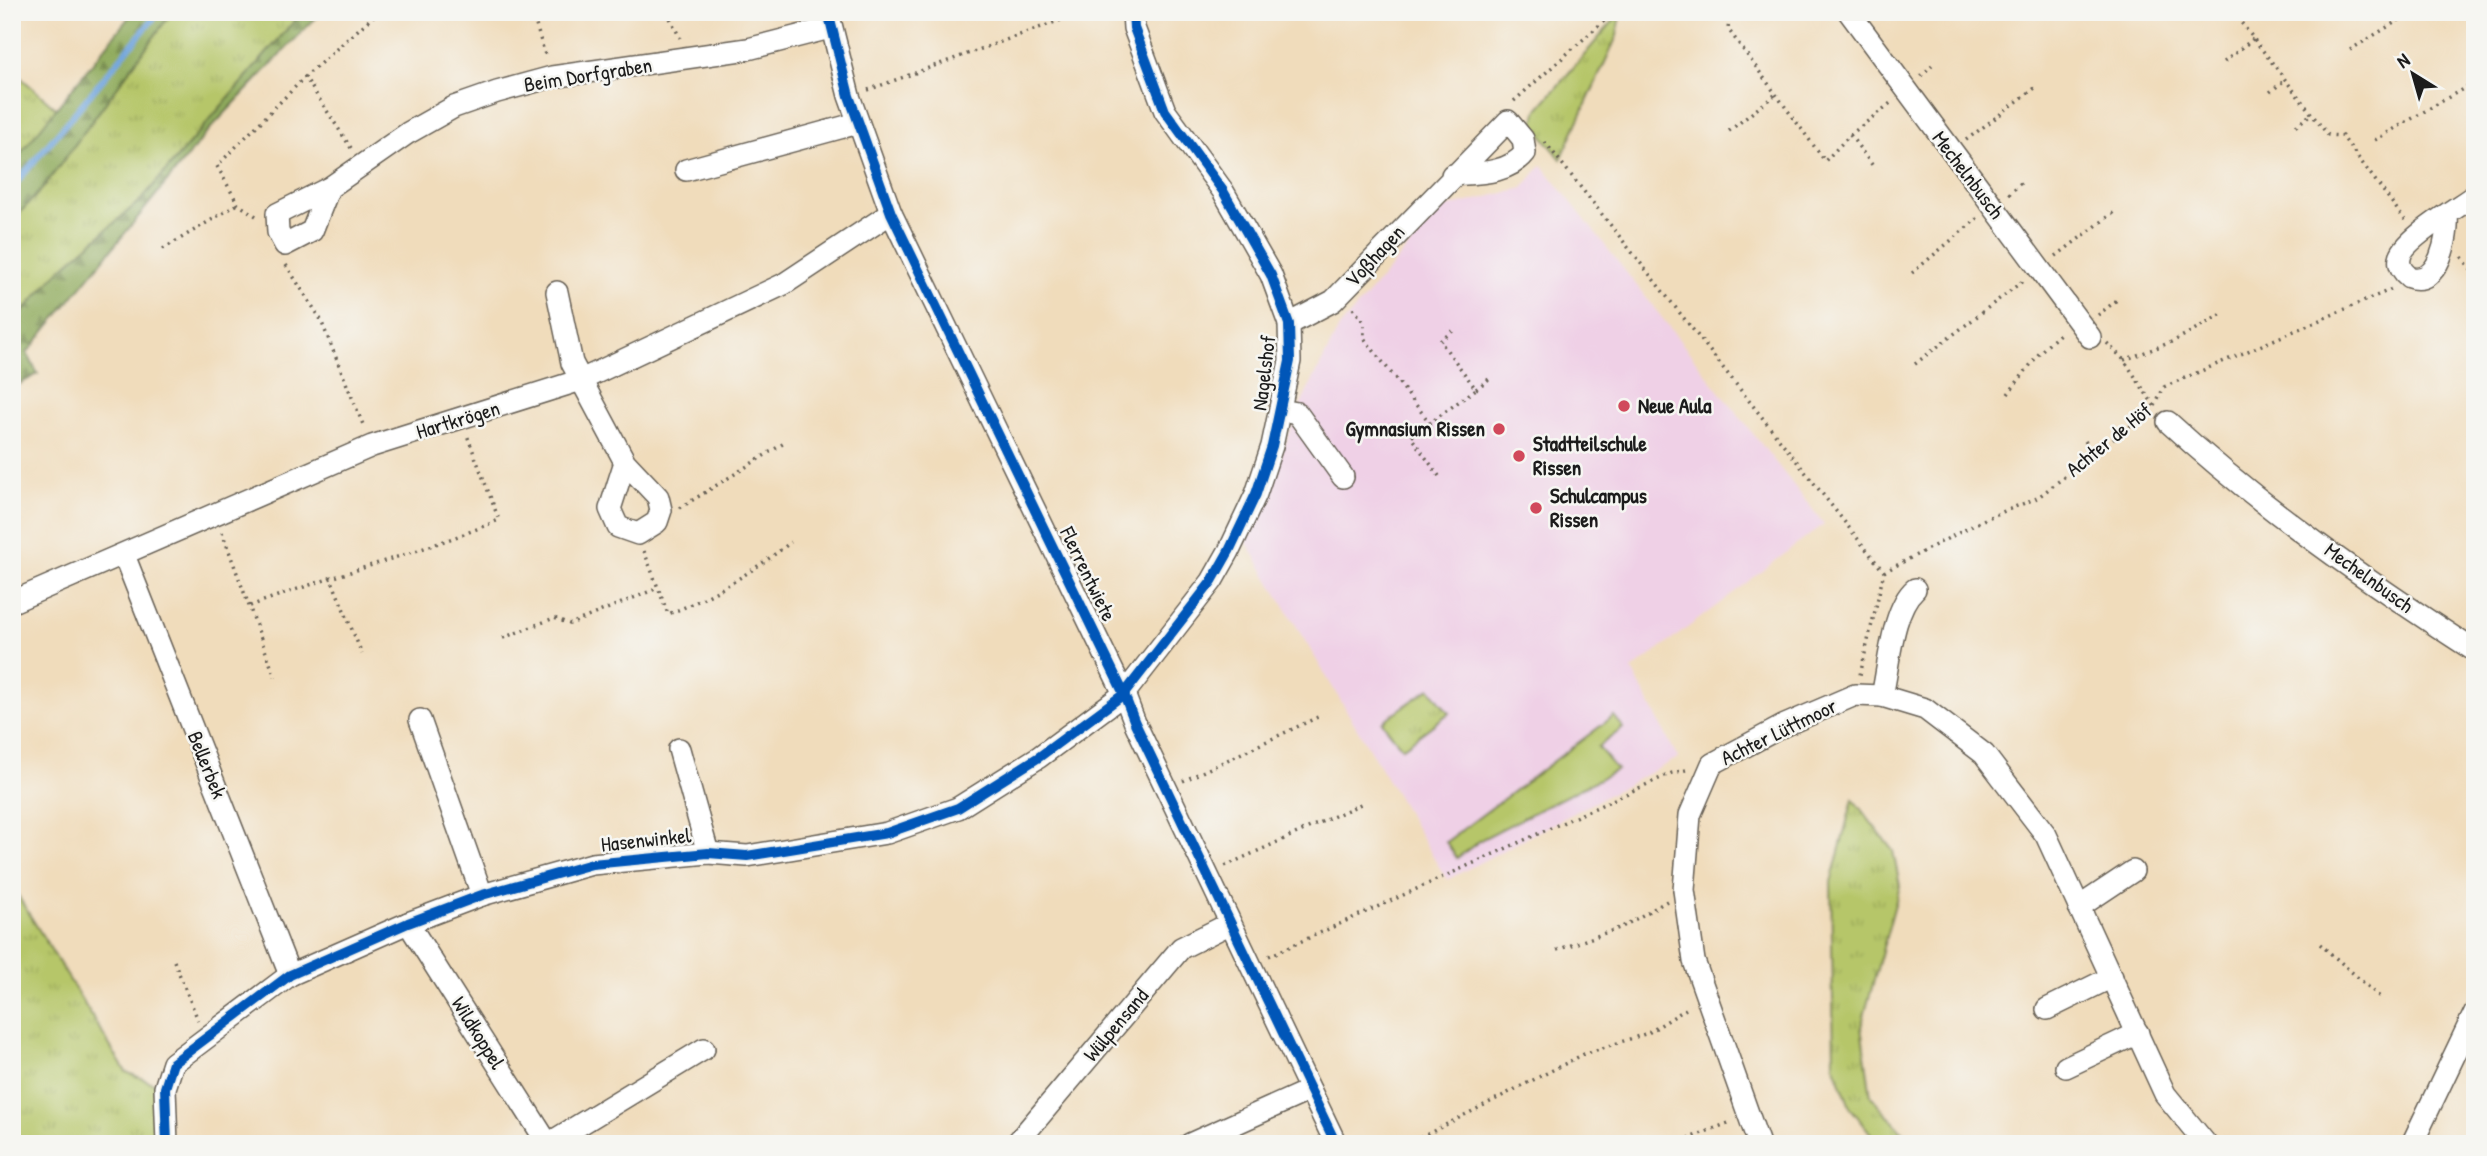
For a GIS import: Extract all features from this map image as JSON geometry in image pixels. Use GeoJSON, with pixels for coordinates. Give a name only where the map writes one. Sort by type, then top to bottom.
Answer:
{"type":"FeatureCollection","features":[{"type":"Feature","properties":{"kind":"street","name":"Nagelshof"},"geometry":{"type":"LineString","coordinates":[[1124,694],[1212,581],[1229,551],[1255,494],[1281,410],[1290,361],[1289,324],[1271,275],[1223,191],[1165,111],[1134,29],[1133,12]]}},
{"type":"Feature","properties":{"kind":"street","name":"Mechelnbusch"},"geometry":{"type":"LineString","coordinates":[[1849,12],[2090,337]]}},
{"type":"Feature","properties":{"kind":"street","name":"Beim Dorfgraben"},"geometry":{"type":"LineString","coordinates":[[282,238],[276,214],[329,188],[408,133],[454,107],[552,77],[691,59],[829,20]]}},
{"type":"Feature","properties":{"kind":"street","name":"Flerrentwiete"},"geometry":{"type":"LineString","coordinates":[[829,20],[849,96],[891,213],[1124,694],[1206,875],[1310,1090],[1329,1142]]}},
{"type":"Feature","properties":{"kind":"street"},"geometry":{"type":"LineString","coordinates":[[686,170],[858,123]]}},
{"type":"Feature","properties":{"kind":"street","name":"Voßhagen"},"geometry":{"type":"LineString","coordinates":[[1289,324],[1333,301],[1452,175]]}},
{"type":"Feature","properties":{"kind":"street"},"geometry":{"type":"LineString","coordinates":[[282,238],[312,230],[329,188]]}},
{"type":"Feature","properties":{"kind":"street"},"geometry":{"type":"LineString","coordinates":[[2447,215],[2448,236],[2433,271],[2419,279],[2409,277],[2404,273],[2399,258],[2418,236],[2447,215],[2475,195]]}},
{"type":"Feature","properties":{"kind":"street","name":"Hartkrögen"},"geometry":{"type":"LineString","coordinates":[[12,602],[372,446],[581,380],[784,284],[891,213]]}},
{"type":"Feature","properties":{"kind":"street"},"geometry":{"type":"LineString","coordinates":[[557,292],[572,363],[625,462],[658,497],[661,510],[657,522],[638,534],[618,527],[610,509],[625,462]]}},
{"type":"Feature","properties":{"kind":"street"},"geometry":{"type":"LineString","coordinates":[[1281,410],[1297,413],[1343,477]]}},
{"type":"Feature","properties":{"kind":"street","name":"Mechelnbusch"},"geometry":{"type":"LineString","coordinates":[[2161,415],[2218,468],[2399,602],[2475,651]]}},
{"type":"Feature","properties":{"kind":"street","name":"Bellerbek"},"geometry":{"type":"LineString","coordinates":[[124,555],[290,975]]}},
{"type":"Feature","properties":{"kind":"street"},"geometry":{"type":"LineString","coordinates":[[1882,696],[1899,613],[1906,597],[1914,589]]}},
{"type":"Feature","properties":{"kind":"street","name":"Hasenwinkel"},"geometry":{"type":"LineString","coordinates":[[167,1144],[165,1080],[177,1059],[290,975],[408,923],[482,895],[592,864],[708,853],[747,856],[887,833],[958,808],[1040,757],[1124,694]]}},
{"type":"Feature","properties":{"kind":"street","name":"Achter Lüttmoor"},"geometry":{"type":"LineString","coordinates":[[1759,1144],[1694,961],[1684,890],[1690,815],[1712,764],[1783,726],[1855,695],[1882,696],[1925,709],[1984,754],[2046,835],[2165,1094],[2206,1144]]}},
{"type":"Feature","properties":{"kind":"street"},"geometry":{"type":"LineString","coordinates":[[420,720],[482,895]]}},
{"type":"Feature","properties":{"kind":"street"},"geometry":{"type":"LineString","coordinates":[[679,749],[708,853]]}},
{"type":"Feature","properties":{"kind":"street"},"geometry":{"type":"LineString","coordinates":[[2079,907],[2133,871]]}},
{"type":"Feature","properties":{"kind":"street","name":"Wildkoppel"},"geometry":{"type":"LineString","coordinates":[[408,923],[548,1144]]}},
{"type":"Feature","properties":{"kind":"street","name":"Wülpensand"},"geometry":{"type":"LineString","coordinates":[[1016,1144],[1181,948],[1230,924]]}},
{"type":"Feature","properties":{"kind":"street"},"geometry":{"type":"LineString","coordinates":[[2048,1009],[2112,976]]}},
{"type":"Feature","properties":{"kind":"street"},"geometry":{"type":"LineString","coordinates":[[2412,1144],[2475,1012]]}},
{"type":"Feature","properties":{"kind":"street"},"geometry":{"type":"LineString","coordinates":[[2066,1067],[2138,1033]]}},
{"type":"Feature","properties":{"kind":"street"},"geometry":{"type":"LineString","coordinates":[[548,1144],[704,1049]]}},
{"type":"Feature","properties":{"kind":"street"},"geometry":{"type":"LineString","coordinates":[[1190,1144],[1310,1090]]}},
{"type":"Feature","properties":{"kind":"path"},"geometry":{"type":"LineString","coordinates":[[372,446],[320,318],[284,262],[282,238],[237,204],[217,166],[306,77],[378,12]]}},
{"type":"Feature","properties":{"kind":"path"},"geometry":{"type":"LineString","coordinates":[[531,12],[552,77]]}},
{"type":"Feature","properties":{"kind":"path"},"geometry":{"type":"LineString","coordinates":[[667,12],[691,59]]}},
{"type":"Feature","properties":{"kind":"path"},"geometry":{"type":"LineString","coordinates":[[849,96],[899,81],[1083,12]]}},
{"type":"Feature","properties":{"kind":"path"},"geometry":{"type":"LineString","coordinates":[[1519,112],[1512,103],[1614,12]]}},
{"type":"Feature","properties":{"kind":"path"},"geometry":{"type":"LineString","coordinates":[[1730,12],[1728,29],[1733,38],[1825,161],[1850,135],[1906,91]]}},
{"type":"Feature","properties":{"kind":"path"},"geometry":{"type":"LineString","coordinates":[[2233,12],[2328,135],[2342,136],[2418,236]]}},
{"type":"Feature","properties":{"kind":"path"},"geometry":{"type":"LineString","coordinates":[[2350,50],[2412,12]]}},
{"type":"Feature","properties":{"kind":"path"},"geometry":{"type":"LineString","coordinates":[[2224,62],[2253,39]]}},
{"type":"Feature","properties":{"kind":"path"},"geometry":{"type":"LineString","coordinates":[[306,77],[361,164]]}},
{"type":"Feature","properties":{"kind":"path"},"geometry":{"type":"LineString","coordinates":[[2270,92],[2285,80]]}},
{"type":"Feature","properties":{"kind":"path"},"geometry":{"type":"LineString","coordinates":[[2375,140],[2475,82]]}},
{"type":"Feature","properties":{"kind":"path"},"geometry":{"type":"LineString","coordinates":[[1950,151],[2035,88]]}},
{"type":"Feature","properties":{"kind":"path"},"geometry":{"type":"LineString","coordinates":[[1729,131],[1776,94]]}},
{"type":"Feature","properties":{"kind":"path"},"geometry":{"type":"LineString","coordinates":[[2296,126],[2311,114]]}},
{"type":"Feature","properties":{"kind":"path"},"geometry":{"type":"LineString","coordinates":[[1850,135],[1873,166]]}},
{"type":"Feature","properties":{"kind":"path"},"geometry":{"type":"LineString","coordinates":[[1542,140],[1884,572],[1855,695]]}},
{"type":"Feature","properties":{"kind":"path"},"geometry":{"type":"LineString","coordinates":[[163,249],[237,204]]}},
{"type":"Feature","properties":{"kind":"path"},"geometry":{"type":"LineString","coordinates":[[1912,273],[1981,216],[1994,209]]}},
{"type":"Feature","properties":{"kind":"path"},"geometry":{"type":"LineString","coordinates":[[1915,364],[2116,211]]}},
{"type":"Feature","properties":{"kind":"path"},"geometry":{"type":"LineString","coordinates":[[1341,292],[1364,322],[1364,338],[1430,423]]}},
{"type":"Feature","properties":{"kind":"path"},"geometry":{"type":"LineString","coordinates":[[2124,360],[2174,341],[2224,313]]}},
{"type":"Feature","properties":{"kind":"path"},"geometry":{"type":"LineString","coordinates":[[2008,394],[2041,351],[2077,320]]}},
{"type":"Feature","properties":{"kind":"path"},"geometry":{"type":"LineString","coordinates":[[1454,330],[1440,341],[1476,389]]}},
{"type":"Feature","properties":{"kind":"path"},"geometry":{"type":"LineString","coordinates":[[2090,337],[2100,337],[2124,360],[2161,415]]}},
{"type":"Feature","properties":{"kind":"path"},"geometry":{"type":"LineString","coordinates":[[1439,476],[1411,438],[1489,379]]}},
{"type":"Feature","properties":{"kind":"path"},"geometry":{"type":"LineString","coordinates":[[250,606],[330,576],[452,540],[499,520],[461,419]]}},
{"type":"Feature","properties":{"kind":"path"},"geometry":{"type":"LineString","coordinates":[[2085,441],[2094,452]]}},
{"type":"Feature","properties":{"kind":"path"},"geometry":{"type":"LineString","coordinates":[[657,522],[786,442]]}},
{"type":"Feature","properties":{"kind":"path"},"geometry":{"type":"LineString","coordinates":[[215,514],[275,677]]}},
{"type":"Feature","properties":{"kind":"path"},"geometry":{"type":"LineString","coordinates":[[638,534],[668,614],[707,599],[740,580],[791,542]]}},
{"type":"Feature","properties":{"kind":"path"},"geometry":{"type":"LineString","coordinates":[[330,576],[362,654]]}},
{"type":"Feature","properties":{"kind":"path"},"geometry":{"type":"LineString","coordinates":[[503,638],[554,618],[570,624],[658,587]]}},
{"type":"Feature","properties":{"kind":"path"},"geometry":{"type":"LineString","coordinates":[[1166,789],[1320,716]]}},
{"type":"Feature","properties":{"kind":"path"},"geometry":{"type":"LineString","coordinates":[[1251,964],[1672,773],[1712,764]]}},
{"type":"Feature","properties":{"kind":"path"},"geometry":{"type":"LineString","coordinates":[[1206,875],[1363,803]]}},
{"type":"Feature","properties":{"kind":"path"},"geometry":{"type":"LineString","coordinates":[[1558,950],[1622,927],[1684,890]]}},
{"type":"Feature","properties":{"kind":"path"},"geometry":{"type":"LineString","coordinates":[[2320,944],[2381,998]]}},
{"type":"Feature","properties":{"kind":"path"},"geometry":{"type":"LineString","coordinates":[[174,961],[206,1038]]}},
{"type":"Feature","properties":{"kind":"path"},"geometry":{"type":"LineString","coordinates":[[1408,1144],[1584,1054],[1648,1033],[1706,995]]}},
{"type":"Feature","properties":{"kind":"path"},"geometry":{"type":"LineString","coordinates":[[1674,1144],[1749,1115]]}},
{"type":"Feature","properties":{"kind":"shaded area","name":"Schulcampus Rissen"},"geometry":{"type":"Polygon","coordinates":[[[1542,165],[1824,524],[1632,670],[1678,758],[1447,880],[1246,541],[1303,400],[1339,328],[1441,209],[1523,188],[1542,165]]]}},
{"type":"Feature","properties":{"kind":"green space"},"geometry":{"type":"Polygon","coordinates":[[[133,12],[172,12],[43,188],[12,221],[12,164],[133,12]]]}},
{"type":"Feature","properties":{"kind":"green space"},"geometry":{"type":"Polygon","coordinates":[[[172,12],[302,12],[142,199],[61,269],[12,324],[12,221],[43,188],[172,12]]]}},
{"type":"Feature","properties":{"kind":"green space"},"geometry":{"type":"Polygon","coordinates":[[[302,12],[321,12],[210,129],[27,353],[38,374],[12,388],[12,324],[61,269],[142,199],[302,12]]]}},
{"type":"Feature","properties":{"kind":"green space"},"geometry":{"type":"Polygon","coordinates":[[[1620,13],[1617,36],[1561,159],[1533,124],[1538,109],[1620,13]]]}},
{"type":"Feature","properties":{"kind":"green space"},"geometry":{"type":"Polygon","coordinates":[[[12,70],[57,109],[12,164],[12,70]]]}},
{"type":"Feature","properties":{"kind":"green space"},"geometry":{"type":"Polygon","coordinates":[[[1430,688],[1449,713],[1402,748],[1382,722],[1430,688]]]}},
{"type":"Feature","properties":{"kind":"green space"},"geometry":{"type":"Polygon","coordinates":[[[1614,716],[1623,728],[1598,747],[1617,770],[1482,839],[1457,858],[1446,842],[1614,716]]]}},
{"type":"Feature","properties":{"kind":"green space"},"geometry":{"type":"Polygon","coordinates":[[[1853,799],[1893,851],[1900,886],[1861,1027],[1871,1096],[1913,1144],[1879,1144],[1850,1107],[1834,1064],[1831,882],[1853,799]]]}},
{"type":"Feature","properties":{"kind":"green space"},"geometry":{"type":"Polygon","coordinates":[[[12,886],[126,1072],[165,1088],[167,1144],[12,1144],[12,886]]]}},
{"type":"Feature","properties":{"kind":"waterway"},"geometry":{"type":"LineString","coordinates":[[12,188],[159,12]]}},
{"type":"Feature","properties":{"kind":"cycle path"},"geometry":{"type":"LineString","coordinates":[[828,12],[849,96],[891,213],[1124,694],[1135,723],[1336,1144]]}},
{"type":"Feature","properties":{"kind":"cycle path"},"geometry":{"type":"LineString","coordinates":[[167,1144],[165,1088],[173,1063],[290,975],[408,923],[482,895],[592,864],[708,853],[747,856],[887,833],[958,808],[1039,757],[1124,694],[1212,581],[1229,551],[1256,494],[1272,446],[1290,361],[1289,324],[1271,275],[1223,191],[1165,111],[1134,28],[1133,12]]}},
{"type":"Feature","properties":{"kind":"place","name":"Neue Aula"},"geometry":{"type":"Point","coordinates":[1624,406]}},
{"type":"Feature","properties":{"kind":"place","name":"Gymnasium Rissen"},"geometry":{"type":"Point","coordinates":[1499,429]}},
{"type":"Feature","properties":{"kind":"place","name":"Stadtteilschule Rissen"},"geometry":{"type":"Point","coordinates":[1519,456]}},
{"type":"Feature","properties":{"kind":"place","name":"Schulcampus Rissen"},"geometry":{"type":"Point","coordinates":[1536,508]}}]}
